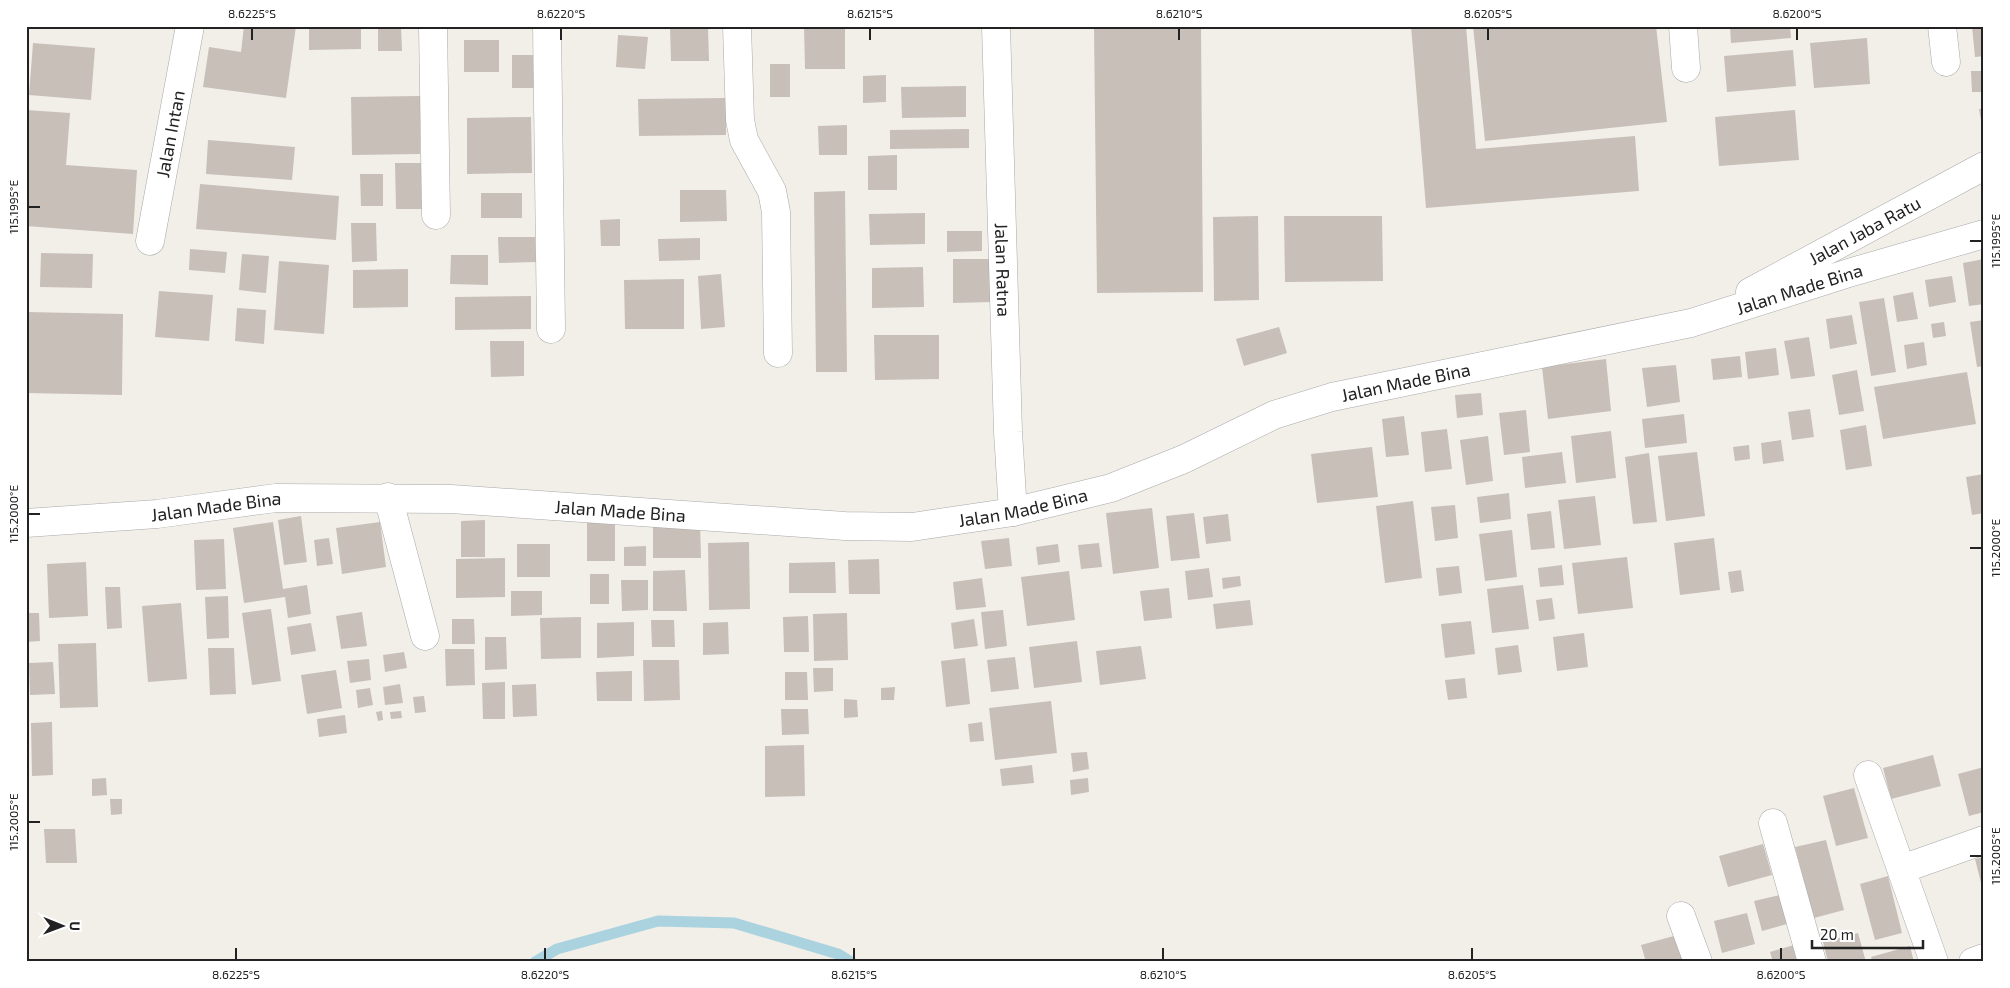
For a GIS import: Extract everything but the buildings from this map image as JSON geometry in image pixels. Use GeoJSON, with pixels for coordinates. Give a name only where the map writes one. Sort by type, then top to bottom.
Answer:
{"type":"FeatureCollection","features":[{"type":"Feature","properties":{"kind":"street","name":"Jalan Intan"},"geometry":{"type":"LineString","coordinates":[[150,241],[190,26]]}},
{"type":"Feature","properties":{"kind":"street"},"geometry":{"type":"LineString","coordinates":[[433,26],[436,215]]}},
{"type":"Feature","properties":{"kind":"street"},"geometry":{"type":"LineString","coordinates":[[547,26],[551,329]]}},
{"type":"Feature","properties":{"kind":"street"},"geometry":{"type":"LineString","coordinates":[[737,26],[740,120],[744,140],[772,191],[776,212],[778,353]]}},
{"type":"Feature","properties":{"kind":"street","name":"Jalan Ratna"},"geometry":{"type":"LineString","coordinates":[[996,26],[1008,432],[1013,512]]}},
{"type":"Feature","properties":{"kind":"street"},"geometry":{"type":"LineString","coordinates":[[1683,26],[1686,68]]}},
{"type":"Feature","properties":{"kind":"street"},"geometry":{"type":"LineString","coordinates":[[1942,26],[1946,62]]}},
{"type":"Feature","properties":{"kind":"street","name":"Jalan Jaba Ratu"},"geometry":{"type":"LineString","coordinates":[[1691,323],[1984,166]]}},
{"type":"Feature","properties":{"kind":"street","name":"Jalan Made Bina"},"geometry":{"type":"LineString","coordinates":[[26,523],[157,514],[276,498],[388,497],[451,499],[845,526],[912,527],[1013,512],[1111,488],[1184,459],[1274,415],[1332,397],[1691,323],[1984,234]]}},
{"type":"Feature","properties":{"kind":"street"},"geometry":{"type":"LineString","coordinates":[[388,497],[425,636]]}},
{"type":"Feature","properties":{"kind":"street"},"geometry":{"type":"LineString","coordinates":[[1868,775],[1934,962]]}},
{"type":"Feature","properties":{"kind":"street"},"geometry":{"type":"LineString","coordinates":[[1773,823],[1812,962]]}},
{"type":"Feature","properties":{"kind":"street"},"geometry":{"type":"LineString","coordinates":[[1902,869],[1984,840]]}},
{"type":"Feature","properties":{"kind":"street"},"geometry":{"type":"LineString","coordinates":[[1681,916],[1698,962]]}},
{"type":"Feature","properties":{"kind":"street"},"geometry":{"type":"LineString","coordinates":[[1973,962],[1984,958]]}},
{"type":"Feature","properties":{"kind":"waterway"},"geometry":{"type":"LineString","coordinates":[[535,962],[557,949],[658,921],[734,923],[838,954],[851,962]]}}]}
